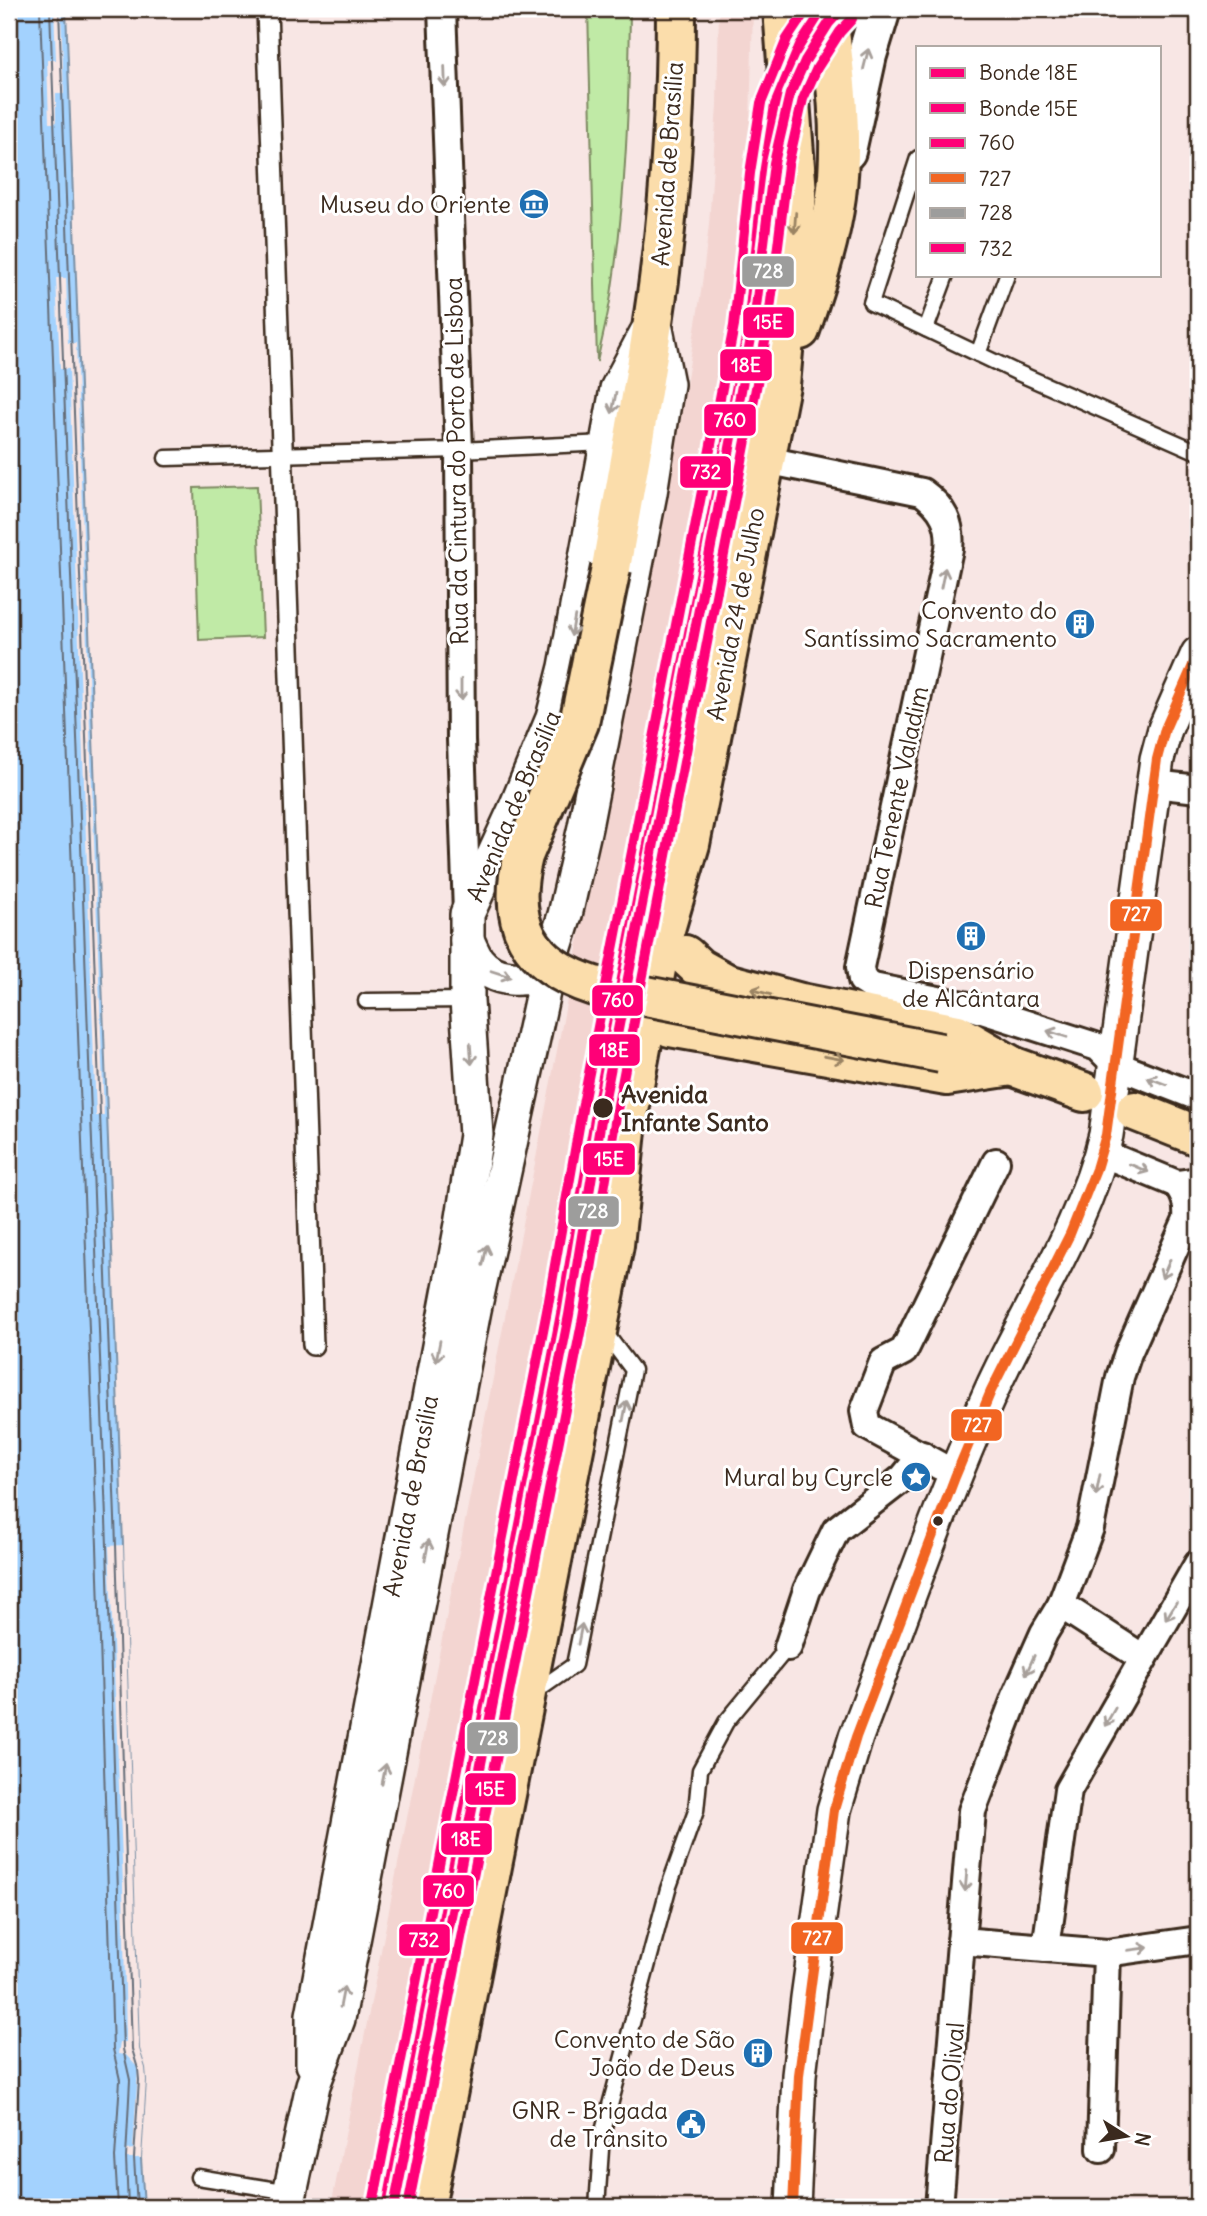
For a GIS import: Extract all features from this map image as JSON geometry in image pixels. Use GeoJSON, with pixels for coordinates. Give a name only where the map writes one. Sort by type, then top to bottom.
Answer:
{"type":"FeatureCollection","features":[{"type":"Feature","properties":{"kind":"main road","name":"Avenida de Brasília"},"geometry":{"type":"LineString","coordinates":[[654,319],[668,195],[676,9]]}},
{"type":"Feature","properties":{"kind":"main road"},"geometry":{"type":"LineString","coordinates":[[783,9],[788,70]]}},
{"type":"Feature","properties":{"kind":"main road"},"geometry":{"type":"LineString","coordinates":[[788,70],[800,45],[826,9]]}},
{"type":"Feature","properties":{"kind":"main road","name":"Avenida 24 de Julho"},"geometry":{"type":"LineString","coordinates":[[780,385],[822,266],[836,197],[839,139],[826,9]]}},
{"type":"Feature","properties":{"kind":"main road"},"geometry":{"type":"LineString","coordinates":[[836,197],[867,55],[881,9]]}},
{"type":"Feature","properties":{"kind":"main road","name":"Avenida 24 de Julho"},"geometry":{"type":"LineString","coordinates":[[614,1245],[627,1121],[673,949],[690,844],[780,385],[797,193],[788,70]]}},
{"type":"Feature","properties":{"kind":"main road"},"geometry":{"type":"LineString","coordinates":[[654,319],[611,568],[579,723],[523,856],[517,879],[516,906],[521,925],[536,950],[556,970],[594,986],[1012,1066],[1084,1092]]}},
{"type":"Feature","properties":{"kind":"main road"},"geometry":{"type":"LineString","coordinates":[[673,949],[726,983],[801,1003],[957,1034],[1012,1066]]}},
{"type":"Feature","properties":{"kind":"main road","name":"Avenida 24 de Julho"},"geometry":{"type":"LineString","coordinates":[[425,2207],[614,1245],[650,1126],[670,1027],[673,949]]}},
{"type":"Feature","properties":{"kind":"main road"},"geometry":{"type":"LineString","coordinates":[[670,1027],[947,1076],[1012,1066]]}},
{"type":"Feature","properties":{"kind":"main road"},"geometry":{"type":"LineString","coordinates":[[1135,1111],[1198,1136]]}},
{"type":"Feature","properties":{"kind":"street"},"geometry":{"type":"LineString","coordinates":[[267,9],[313,1345]]}},
{"type":"Feature","properties":{"kind":"street","name":"Rua da Cintura do Porto de Lisboa"},"geometry":{"type":"LineString","coordinates":[[442,9],[459,450],[461,740],[467,927]]}},
{"type":"Feature","properties":{"kind":"street","name":"Avenida de Brasília"},"geometry":{"type":"LineString","coordinates":[[460,1307],[476,1135],[467,1000],[467,927],[553,718],[566,667],[617,389],[654,319]]}},
{"type":"Feature","properties":{"kind":"street","name":"Avenida de Brasília"},"geometry":{"type":"LineString","coordinates":[[289,2200],[313,2085],[313,2015],[344,1916],[460,1307],[548,969],[565,915],[585,827],[650,493],[667,384],[654,319]]}},
{"type":"Feature","properties":{"kind":"street","name":"Rua Tenente Valadim"},"geometry":{"type":"LineString","coordinates":[[766,460],[922,492],[943,510],[951,537],[860,967],[862,980],[873,987],[973,1007],[1097,1048],[1116,1065]]}},
{"type":"Feature","properties":{"kind":"street"},"geometry":{"type":"LineString","coordinates":[[793,2207],[799,2074],[834,1810],[856,1737],[957,1472],[1007,1357],[1084,1205],[1104,1144],[1154,784],[1165,729],[1198,654]]}},
{"type":"Feature","properties":{"kind":"street"},"geometry":{"type":"LineString","coordinates":[[1154,784],[1198,789]]}},
{"type":"Feature","properties":{"kind":"street"},"geometry":{"type":"LineString","coordinates":[[467,927],[478,961],[490,971],[524,980],[536,977],[548,969]]}},
{"type":"Feature","properties":{"kind":"street"},"geometry":{"type":"LineString","coordinates":[[1116,1065],[1198,1097]]}},
{"type":"Feature","properties":{"kind":"street"},"geometry":{"type":"LineString","coordinates":[[1104,1144],[1188,1182]]}},
{"type":"Feature","properties":{"kind":"street"},"geometry":{"type":"LineString","coordinates":[[957,1472],[940,1466],[867,1426],[864,1411],[883,1362],[904,1351],[996,1162]]}},
{"type":"Feature","properties":{"kind":"street","name":"Rua do Olival"},"geometry":{"type":"LineString","coordinates":[[939,2207],[972,1811],[1016,1696],[1044,1633],[1061,1605],[1090,1528],[1119,1377],[1187,1220],[1185,1195],[1188,1182]]}},
{"type":"Feature","properties":{"kind":"street"},"geometry":{"type":"LineString","coordinates":[[788,1647],[807,1590],[836,1530],[903,1478],[922,1455]]}},
{"type":"Feature","properties":{"kind":"street"},"geometry":{"type":"LineString","coordinates":[[1046,1948],[1068,1790],[1198,1564]]}},
{"type":"Feature","properties":{"kind":"street"},"geometry":{"type":"LineString","coordinates":[[1061,1605],[1143,1658]]}},
{"type":"Feature","properties":{"kind":"street"},"geometry":{"type":"LineString","coordinates":[[961,1941],[1107,1953],[1198,1940]]}},
{"type":"Feature","properties":{"kind":"street"},"geometry":{"type":"LineString","coordinates":[[1101,2149],[1107,1953]]}},
{"type":"Feature","properties":{"kind":"lane","name":"Avenida 24 de Julho"},"geometry":{"type":"LineString","coordinates":[[387,2207],[562,1314],[597,1107],[748,328],[766,163],[775,106],[788,70]]}},
{"type":"Feature","properties":{"kind":"lane"},"geometry":{"type":"LineString","coordinates":[[916,164],[871,303],[1198,452]]}},
{"type":"Feature","properties":{"kind":"lane"},"geometry":{"type":"LineString","coordinates":[[926,329],[946,276]]}},
{"type":"Feature","properties":{"kind":"lane"},"geometry":{"type":"LineString","coordinates":[[978,354],[1007,276]]}},
{"type":"Feature","properties":{"kind":"lane"},"geometry":{"type":"LineString","coordinates":[[166,458],[606,443]]}},
{"type":"Feature","properties":{"kind":"lane"},"geometry":{"type":"LineString","coordinates":[[366,1001],[467,1000]]}},
{"type":"Feature","properties":{"kind":"lane"},"geometry":{"type":"LineString","coordinates":[[597,2207],[602,2134],[668,1889],[696,1811],[701,1770],[726,1722],[788,1647]]}},
{"type":"Feature","properties":{"kind":"lane"},"geometry":{"type":"LineString","coordinates":[[198,2177],[289,2200]]}},
{"type":"Feature","properties":{"kind":"shaded area"},"geometry":{"type":"Polygon","coordinates":[[[719,9],[753,9],[749,163],[725,370],[367,2207],[331,2207],[681,416],[709,225],[717,105],[719,9]]]}},
{"type":"Feature","properties":{"kind":"green space"},"geometry":{"type":"Polygon","coordinates":[[[588,9],[630,9],[628,114],[621,219],[611,297],[597,362],[588,9]]]}},
{"type":"Feature","properties":{"kind":"green space"},"geometry":{"type":"Polygon","coordinates":[[[257,486],[263,637],[199,640],[194,488],[257,486]]]}},
{"type":"Feature","properties":{"kind":"water"},"geometry":{"type":"Polygon","coordinates":[[[9,9],[66,9],[139,2049],[146,2080],[141,2158],[144,2207],[9,2207],[9,9]]]}},
{"type":"Feature","properties":{"kind":"pier"},"geometry":{"type":"Polygon","coordinates":[[[54,9],[61,9],[64,94],[56,94],[56,123],[49,123],[47,60],[56,60],[54,9]]]}},
{"type":"Feature","properties":{"kind":"pier"},"geometry":{"type":"Polygon","coordinates":[[[56,278],[66,278],[68,343],[76,343],[104,1116],[96,1116],[69,369],[60,369],[56,278]]]}},
{"type":"Feature","properties":{"kind":"pier"},"geometry":{"type":"Polygon","coordinates":[[[123,1545],[139,2049],[146,2080],[141,2158],[126,2158],[127,2150],[133,2149],[138,2068],[126,2055],[118,2054],[120,2042],[126,2042],[123,1884],[109,1546],[123,1545]]]}},
{"type":"Feature","properties":{"kind":"tram line","name":"18E"},"geometry":{"type":"LineString","coordinates":[[394,2207],[569,1315],[603,1108],[754,323],[774,163],[790,94],[805,61],[829,23],[842,9]]}},
{"type":"Feature","properties":{"kind":"tram line","name":"15E"},"geometry":{"type":"LineString","coordinates":[[408,2207],[583,1318],[617,1110],[768,326],[788,165],[803,99],[817,68],[840,32],[852,19]]}},
{"type":"Feature","properties":{"kind":"transit line","name":"732"},"geometry":{"type":"LineString","coordinates":[[373,2204],[547,1311],[583,1104],[734,326],[750,173],[761,103],[787,39],[807,9]]}},
{"type":"Feature","properties":{"kind":"transit line","name":"760"},"geometry":{"type":"LineString","coordinates":[[387,2207],[561,1314],[597,1107],[748,328],[764,174],[775,105],[800,45],[824,9]]}},
{"type":"Feature","properties":{"kind":"transit line","name":"728"},"geometry":{"type":"LineString","coordinates":[[401,2207],[575,1317],[611,1110],[762,331],[778,176],[789,108],[812,52],[836,17]]}},
{"type":"Feature","properties":{"kind":"transit line","name":"727"},"geometry":{"type":"LineString","coordinates":[[793,2207],[799,2075],[834,1810],[856,1737],[955,1477],[991,1391],[1070,1234],[1096,1169],[1106,1135],[1157,759],[1165,729],[1198,654]]}},
{"type":"Feature","properties":{"kind":"place","name":"Museu do Oriente"},"geometry":{"type":"Point","coordinates":[534,204]}},
{"type":"Feature","properties":{"kind":"place","name":"Convento do Santíssimo Sacramento"},"geometry":{"type":"Point","coordinates":[1080,624]}},
{"type":"Feature","properties":{"kind":"place","name":"Dispensário de Alcântara"},"geometry":{"type":"Point","coordinates":[971,936]}},
{"type":"Feature","properties":{"kind":"place","name":"Avenida Infante Santo"},"geometry":{"type":"Point","coordinates":[603,1108]}},
{"type":"Feature","properties":{"kind":"place","name":"Mural by Cyrcle"},"geometry":{"type":"Point","coordinates":[916,1477]}},
{"type":"Feature","properties":{"kind":"place","name":"Convento de São João de Deus"},"geometry":{"type":"Point","coordinates":[758,2053]}},
{"type":"Feature","properties":{"kind":"place","name":"GNR - Brigada de Trânsito"},"geometry":{"type":"Point","coordinates":[691,2124]}}]}
